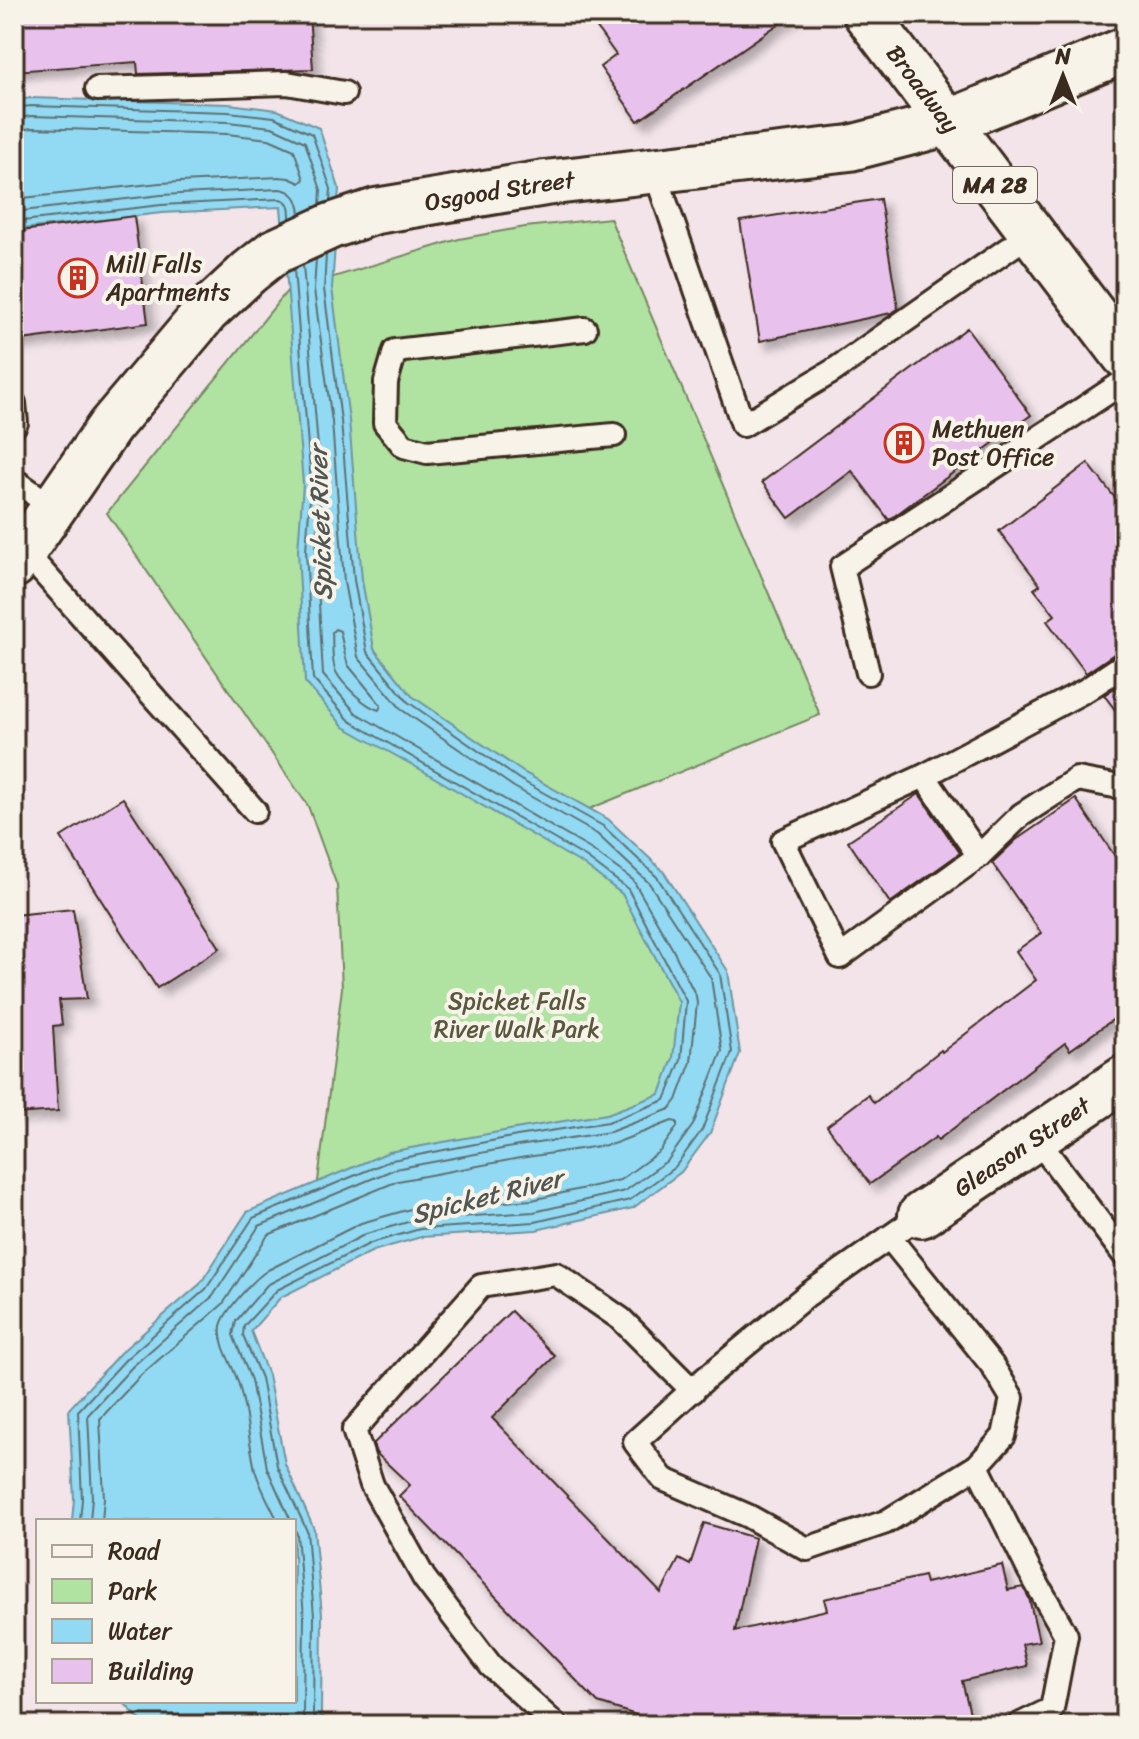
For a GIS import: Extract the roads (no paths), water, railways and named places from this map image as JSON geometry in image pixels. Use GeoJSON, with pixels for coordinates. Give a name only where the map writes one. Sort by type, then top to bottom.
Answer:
{"type":"FeatureCollection","features":[{"type":"Feature","properties":{"kind":"main road","name":"Broadway"},"geometry":{"type":"LineString","coordinates":[[866,14],[1125,356]]}},
{"type":"Feature","properties":{"kind":"main road","name":"Osgood Street"},"geometry":{"type":"LineString","coordinates":[[19,558],[110,426],[206,312],[274,252],[331,226],[376,211],[545,183],[850,148],[947,123],[1125,50]]}},
{"type":"Feature","properties":{"kind":"main road","name":"Gleason Street"},"geometry":{"type":"LineString","coordinates":[[905,1226],[1125,1078]]}},
{"type":"Feature","properties":{"kind":"lane"},"geometry":{"type":"LineString","coordinates":[[97,89],[287,83],[344,93]]}},
{"type":"Feature","properties":{"kind":"lane"},"geometry":{"type":"LineString","coordinates":[[654,169],[743,425],[833,371],[1031,233]]}},
{"type":"Feature","properties":{"kind":"lane"},"geometry":{"type":"LineString","coordinates":[[585,329],[395,351],[386,382],[385,423],[404,446],[427,452],[614,435]]}},
{"type":"Feature","properties":{"kind":"lane"},"geometry":{"type":"LineString","coordinates":[[868,673],[842,567],[1125,381]]}},
{"type":"Feature","properties":{"kind":"lane"},"geometry":{"type":"LineString","coordinates":[[14,403],[14,426]]}},
{"type":"Feature","properties":{"kind":"lane"},"geometry":{"type":"LineString","coordinates":[[14,480],[54,508]]}},
{"type":"Feature","properties":{"kind":"lane"},"geometry":{"type":"LineString","coordinates":[[19,558],[255,811]]}},
{"type":"Feature","properties":{"kind":"lane"},"geometry":{"type":"LineString","coordinates":[[1125,664],[1086,690],[924,776],[783,841],[840,957],[979,856],[1021,815],[1077,779],[1125,788]]}},
{"type":"Feature","properties":{"kind":"lane"},"geometry":{"type":"LineString","coordinates":[[924,776],[979,856]]}},
{"type":"Feature","properties":{"kind":"lane"},"geometry":{"type":"LineString","coordinates":[[1036,1138],[1125,1256]]}},
{"type":"Feature","properties":{"kind":"lane"},"geometry":{"type":"LineString","coordinates":[[905,1226],[1012,1398],[1004,1436],[977,1466],[886,1522],[807,1549],[748,1516],[663,1479],[635,1442],[693,1391],[807,1295],[905,1226]]}},
{"type":"Feature","properties":{"kind":"lane"},"geometry":{"type":"LineString","coordinates":[[556,1725],[491,1666],[424,1578],[372,1485],[354,1430],[481,1286],[556,1274],[621,1319],[693,1391]]}},
{"type":"Feature","properties":{"kind":"lane"},"geometry":{"type":"LineString","coordinates":[[977,1466],[1029,1570],[1066,1635],[1052,1709],[1019,1725]]}},
{"type":"Feature","properties":{"kind":"water","name":"Spicket River"},"geometry":{"type":"Polygon","coordinates":[[[30,98],[229,104],[277,110],[319,128],[339,188],[332,288],[349,420],[362,580],[374,649],[412,696],[523,772],[608,819],[663,871],[728,971],[740,1053],[710,1133],[681,1172],[633,1208],[536,1230],[421,1237],[373,1251],[281,1297],[251,1331],[268,1375],[285,1464],[314,1529],[322,1615],[321,1714],[324,1725],[145,1725],[124,1703],[296,1703],[296,1519],[72,1519],[69,1409],[120,1353],[200,1284],[247,1212],[389,1152],[607,1114],[660,1094],[673,1058],[679,1002],[622,894],[584,865],[344,727],[305,682],[298,550],[303,484],[281,207],[162,213],[14,230],[14,101],[30,98]]]}},
{"type":"Feature","properties":{"kind":"place","name":"Mill Falls Apartments"},"geometry":{"type":"Point","coordinates":[78,278]}},
{"type":"Feature","properties":{"kind":"place","name":"Methuen Post Office"},"geometry":{"type":"Point","coordinates":[904,443]}},
{"type":"Feature","properties":{"kind":"park label","name":"Spicket Falls River Walk Park"},"geometry":{"type":"Point","coordinates":[517,1015]}}]}
